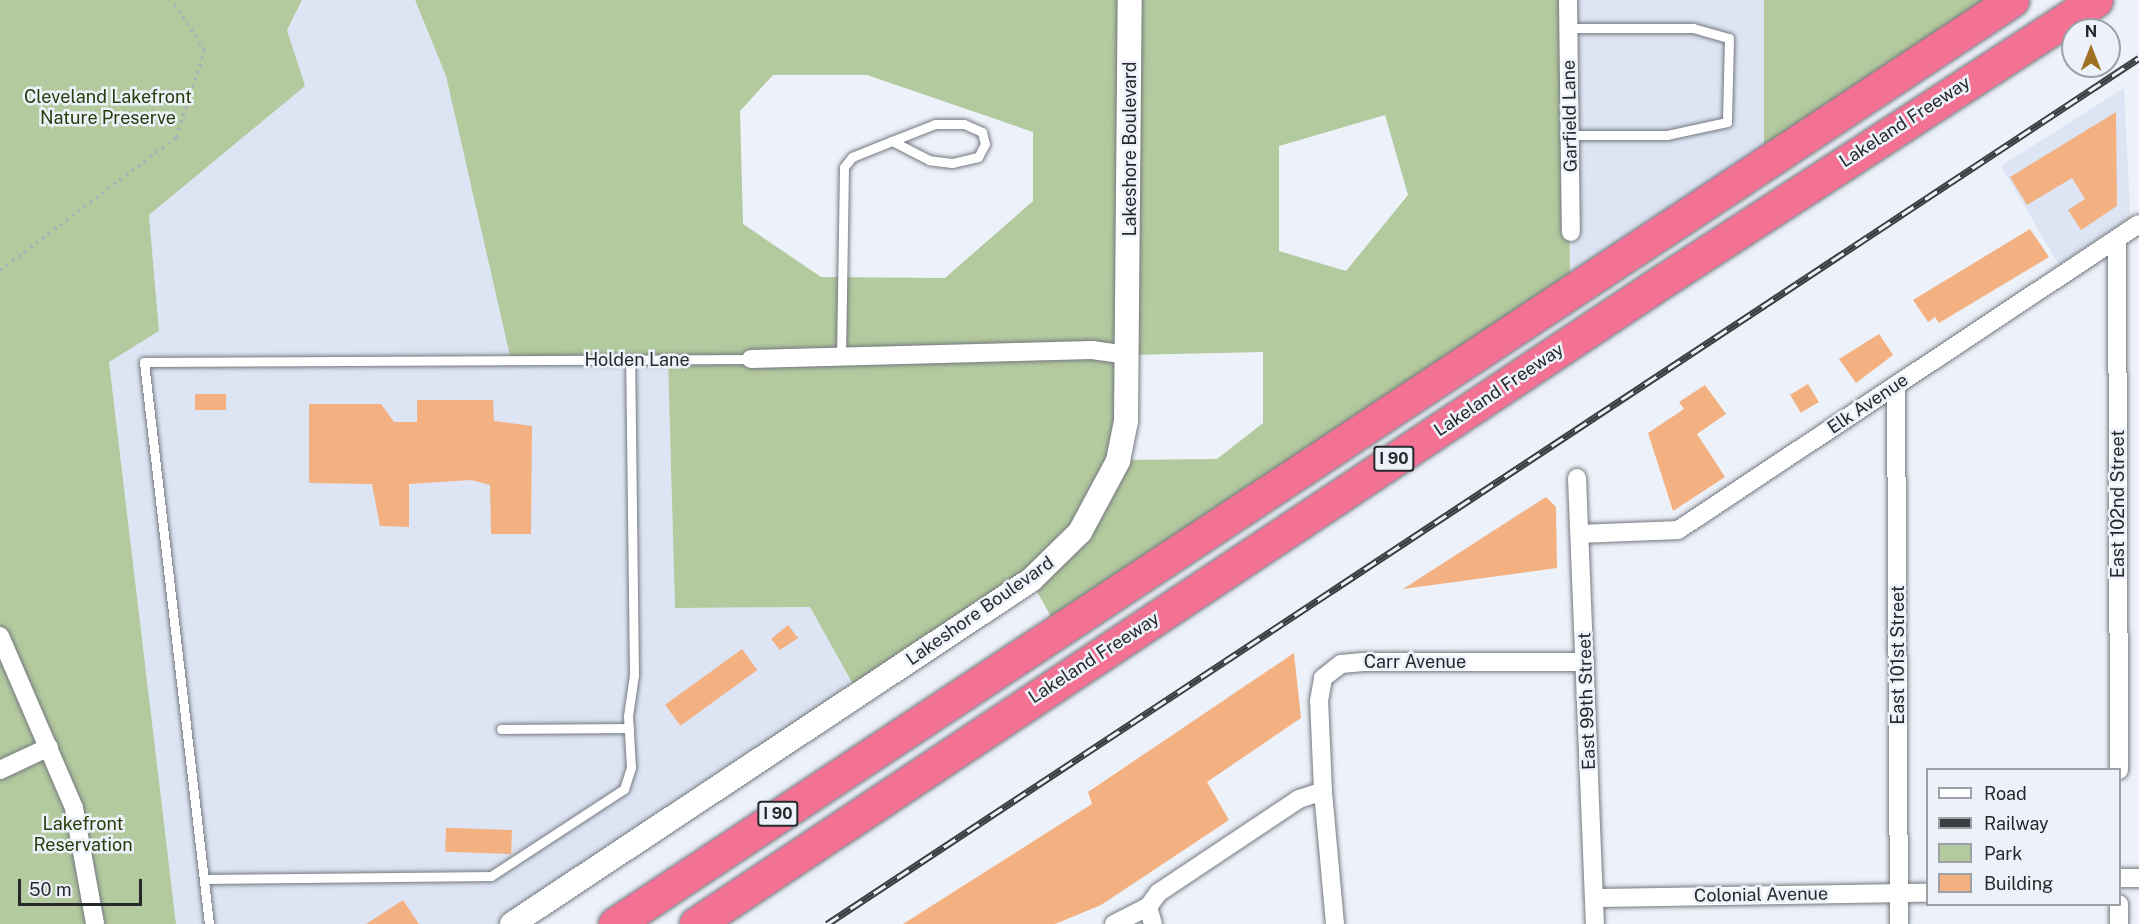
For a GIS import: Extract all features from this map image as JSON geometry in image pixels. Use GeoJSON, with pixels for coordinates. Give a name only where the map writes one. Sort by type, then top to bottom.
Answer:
{"type":"FeatureCollection","features":[{"type":"Feature","properties":{"kind":"highway","name":"I 90"},"geometry":{"type":"LineString","coordinates":[[615,924],[2012,0]]}},
{"type":"Feature","properties":{"kind":"highway","name":"Lakeland Freeway"},"geometry":{"type":"LineString","coordinates":[[696,924],[1652,288],[2096,0]]}},
{"type":"Feature","properties":{"kind":"street","name":"Lakeshore Boulevard"},"geometry":{"type":"LineString","coordinates":[[513,924],[1058,558],[1102,497],[1118,461],[1129,355],[1130,0]]}},
{"type":"Feature","properties":{"kind":"street","name":"Garfield Lane"},"geometry":{"type":"LineString","coordinates":[[1568,0],[1571,232]]}},
{"type":"Feature","properties":{"kind":"street","name":"Elk Avenue"},"geometry":{"type":"LineString","coordinates":[[1580,534],[1678,530],[2139,224]]}},
{"type":"Feature","properties":{"kind":"street","name":"East 102nd Street"},"geometry":{"type":"LineString","coordinates":[[2117,239],[2119,768]]}},
{"type":"Feature","properties":{"kind":"street","name":"Holden Lane"},"geometry":{"type":"LineString","coordinates":[[751,359],[1092,350],[1129,355]]}},
{"type":"Feature","properties":{"kind":"street","name":"East 101st Street"},"geometry":{"type":"LineString","coordinates":[[1896,385],[1899,924]]}},
{"type":"Feature","properties":{"kind":"street","name":"East 99th Street"},"geometry":{"type":"LineString","coordinates":[[1577,478],[1595,924]]}},
{"type":"Feature","properties":{"kind":"street"},"geometry":{"type":"LineString","coordinates":[[0,636],[49,747],[75,813],[95,924]]}},
{"type":"Feature","properties":{"kind":"street","name":"Carr Avenue"},"geometry":{"type":"LineString","coordinates":[[1335,924],[1323,790],[1319,701],[1323,678],[1341,664],[1585,662]]}},
{"type":"Feature","properties":{"kind":"street"},"geometry":{"type":"LineString","coordinates":[[0,770],[49,747]]}},
{"type":"Feature","properties":{"kind":"street"},"geometry":{"type":"LineString","coordinates":[[1114,924],[1150,915],[1158,893],[1290,805],[1323,790]]}},
{"type":"Feature","properties":{"kind":"street"},"geometry":{"type":"LineString","coordinates":[[2121,878],[2139,878]]}},
{"type":"Feature","properties":{"kind":"street","name":"Colonial Avenue"},"geometry":{"type":"LineString","coordinates":[[1594,898],[1926,893]]}},
{"type":"Feature","properties":{"kind":"street"},"geometry":{"type":"LineString","coordinates":[[2119,906],[2119,924]]}},
{"type":"Feature","properties":{"kind":"lane"},"geometry":{"type":"LineString","coordinates":[[1568,28],[1693,28],[1729,38],[1727,122],[1667,135],[1570,135]]}},
{"type":"Feature","properties":{"kind":"lane"},"geometry":{"type":"LineString","coordinates":[[841,358],[844,167],[852,157],[892,141],[935,124],[964,124],[982,132],[985,144],[978,157],[952,163],[929,160],[892,141]]}},
{"type":"Feature","properties":{"kind":"lane","name":"Holden Lane"},"geometry":{"type":"LineString","coordinates":[[207,879],[144,362],[751,359]]}},
{"type":"Feature","properties":{"kind":"lane"},"geometry":{"type":"LineString","coordinates":[[209,924],[207,879],[491,876],[624,789],[631,767],[629,728],[634,675],[630,360]]}},
{"type":"Feature","properties":{"kind":"lane"},"geometry":{"type":"LineString","coordinates":[[501,729],[629,728]]}},
{"type":"Feature","properties":{"kind":"path"},"geometry":{"type":"LineString","coordinates":[[0,270],[176,137],[205,50],[171,0]]}},
{"type":"Feature","properties":{"kind":"shaded area"},"geometry":{"type":"Polygon","coordinates":[[[302,0],[415,0],[446,76],[668,359],[675,608],[810,607],[859,695],[512,924],[176,924],[109,362],[159,331],[149,215],[304,86],[287,30],[302,0]]]}},
{"type":"Feature","properties":{"kind":"shaded area"},"geometry":{"type":"Polygon","coordinates":[[[1568,0],[1764,0],[1764,163],[1570,290],[1568,0]]]}},
{"type":"Feature","properties":{"kind":"shaded area"},"geometry":{"type":"Polygon","coordinates":[[[2124,88],[2131,230],[2064,274],[2001,166],[2124,88]]]}},
{"type":"Feature","properties":{"kind":"green space"},"geometry":{"type":"Polygon","coordinates":[[[0,0],[302,0],[287,30],[305,86],[149,215],[159,331],[109,362],[176,924],[0,924],[0,0]]]}},
{"type":"Feature","properties":{"kind":"green space"},"geometry":{"type":"Polygon","coordinates":[[[415,0],[1568,0],[1570,290],[1058,629],[1031,581],[859,695],[810,607],[675,608],[668,360],[511,360],[446,76],[415,0]],[[773,75],[740,111],[743,224],[821,277],[945,278],[1033,201],[1033,132],[867,75],[773,75]],[[1385,115],[1279,146],[1279,251],[1346,271],[1408,195],[1385,115]],[[1263,352],[1129,355],[1119,460],[1217,459],[1263,423],[1263,352]]]}},
{"type":"Feature","properties":{"kind":"green space"},"geometry":{"type":"Polygon","coordinates":[[[1764,0],[2012,0],[1764,163],[1764,0]]]}},
{"type":"Feature","properties":{"kind":"building"},"geometry":{"type":"Polygon","coordinates":[[[2116,112],[2117,206],[2081,230],[2068,210],[2085,199],[2072,178],[2027,205],[2010,177],[2116,112]]]}},
{"type":"Feature","properties":{"kind":"building"},"geometry":{"type":"Polygon","coordinates":[[[2030,229],[2049,257],[1939,323],[1935,317],[1928,322],[1913,300],[2030,229]]]}},
{"type":"Feature","properties":{"kind":"building"},"geometry":{"type":"Polygon","coordinates":[[[1879,334],[1893,355],[1856,383],[1839,359],[1879,334]]]}},
{"type":"Feature","properties":{"kind":"building"},"geometry":{"type":"Polygon","coordinates":[[[1808,384],[1819,402],[1801,413],[1790,395],[1808,384]]]}},
{"type":"Feature","properties":{"kind":"building"},"geometry":{"type":"Polygon","coordinates":[[[1705,385],[1726,414],[1697,434],[1725,477],[1673,511],[1648,433],[1684,409],[1679,402],[1705,385]]]}},
{"type":"Feature","properties":{"kind":"building"},"geometry":{"type":"Polygon","coordinates":[[[195,394],[226,394],[226,410],[195,410],[195,394]]]}},
{"type":"Feature","properties":{"kind":"building"},"geometry":{"type":"Polygon","coordinates":[[[417,400],[493,400],[494,421],[532,426],[531,534],[491,534],[490,485],[471,480],[409,484],[409,527],[380,526],[372,484],[309,483],[309,404],[381,404],[394,422],[417,422],[417,400]]]}},
{"type":"Feature","properties":{"kind":"building"},"geometry":{"type":"Polygon","coordinates":[[[1546,497],[1556,507],[1557,568],[1403,589],[1546,497]]]}},
{"type":"Feature","properties":{"kind":"building"},"geometry":{"type":"Polygon","coordinates":[[[788,625],[798,638],[780,650],[771,639],[788,625]]]}},
{"type":"Feature","properties":{"kind":"building"},"geometry":{"type":"Polygon","coordinates":[[[742,649],[757,670],[680,726],[665,705],[742,649]]]}},
{"type":"Feature","properties":{"kind":"building"},"geometry":{"type":"Polygon","coordinates":[[[1294,653],[1301,718],[1207,782],[1229,820],[1101,905],[1055,924],[903,924],[1092,804],[1088,792],[1294,653]]]}},
{"type":"Feature","properties":{"kind":"building"},"geometry":{"type":"Polygon","coordinates":[[[446,828],[512,830],[511,854],[445,852],[446,828]]]}},
{"type":"Feature","properties":{"kind":"building"},"geometry":{"type":"Polygon","coordinates":[[[403,900],[419,924],[366,924],[403,900]]]}},
{"type":"Feature","properties":{"kind":"railway"},"geometry":{"type":"LineString","coordinates":[[827,924],[2139,58]]}},
{"type":"Feature","properties":{"kind":"park label","name":"Cleveland Lakefront Nature Preserve"},"geometry":{"type":"Point","coordinates":[108,108]}},
{"type":"Feature","properties":{"kind":"park label","name":"Lakefront Reservation"},"geometry":{"type":"Point","coordinates":[83,835]}}]}
